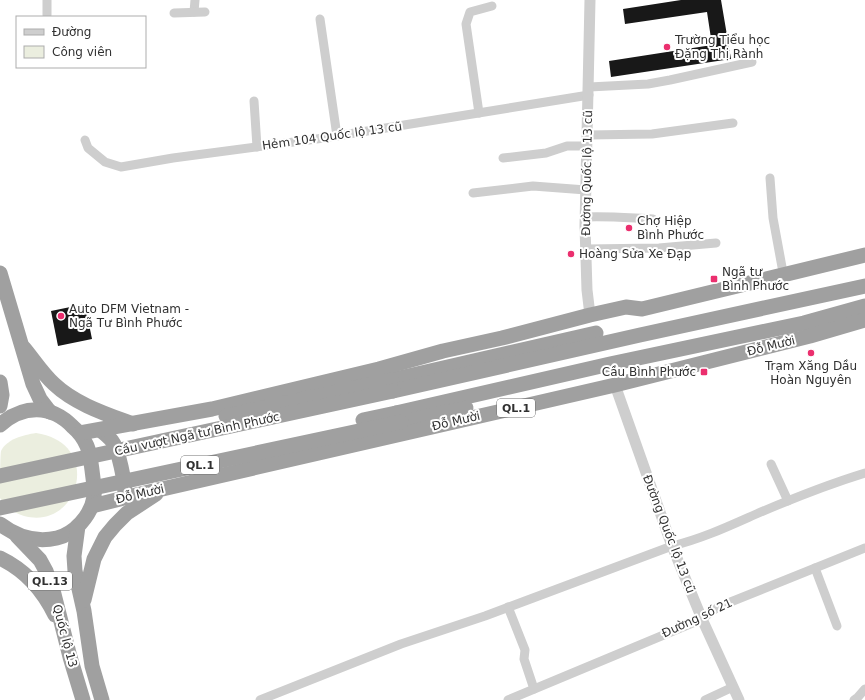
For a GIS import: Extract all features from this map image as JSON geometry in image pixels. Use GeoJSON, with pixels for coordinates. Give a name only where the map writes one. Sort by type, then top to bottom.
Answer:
{"type":"FeatureCollection","features":[{"type":"Feature","properties":{"kind":"highway"},"geometry":{"type":"LineString","coordinates":[[626,308],[639,300],[865,247]]}},
{"type":"Feature","properties":{"kind":"highway"},"geometry":{"type":"LineString","coordinates":[[80,433],[244,402],[590,315],[626,308],[642,308],[865,255]]}},
{"type":"Feature","properties":{"kind":"highway"},"geometry":{"type":"LineString","coordinates":[[0,273],[34,388],[50,412]]}},
{"type":"Feature","properties":{"kind":"highway"},"geometry":{"type":"LineString","coordinates":[[392,385],[597,338],[865,286]]}},
{"type":"Feature","properties":{"kind":"highway","name":"Đỗ Mười"},"geometry":{"type":"LineString","coordinates":[[92,506],[612,374],[776,345],[807,330],[865,306]]}},
{"type":"Feature","properties":{"kind":"highway","name":"Đường Quốc lộ 13 cũ"},"geometry":{"type":"LineString","coordinates":[[590,315],[597,338]]}},
{"type":"Feature","properties":{"kind":"highway","name":"Đỗ Mười"},"geometry":{"type":"LineString","coordinates":[[398,418],[612,374],[807,330],[865,320]]}},
{"type":"Feature","properties":{"kind":"highway","name":"QL.1"},"geometry":{"type":"LineString","coordinates":[[807,330],[836,336],[865,330]]}},
{"type":"Feature","properties":{"kind":"highway"},"geometry":{"type":"LineString","coordinates":[[20,342],[47,377],[61,390],[99,411],[134,424]]}},
{"type":"Feature","properties":{"kind":"highway"},"geometry":{"type":"LineString","coordinates":[[0,382],[2,395],[0,406]]}},
{"type":"Feature","properties":{"kind":"highway","name":"Cầu vượt Ngã tư Bình Phước"},"geometry":{"type":"LineString","coordinates":[[0,467],[392,385]]}},
{"type":"Feature","properties":{"kind":"highway","name":"Cầu vượt Ngã tư Bình Phước"},"geometry":{"type":"LineString","coordinates":[[0,476],[392,385]]}},
{"type":"Feature","properties":{"kind":"highway"},"geometry":{"type":"LineString","coordinates":[[0,425],[18,413],[39,410],[50,412],[66,420],[80,433],[88,447],[94,496],[92,506]]}},
{"type":"Feature","properties":{"kind":"highway","name":"QL.1"},"geometry":{"type":"LineString","coordinates":[[0,508],[398,418]]}},
{"type":"Feature","properties":{"kind":"highway","name":"Cầu vượt Ngã tư Bình Phước"},"geometry":{"type":"LineString","coordinates":[[0,499],[398,418]]}},
{"type":"Feature","properties":{"kind":"highway"},"geometry":{"type":"LineString","coordinates":[[100,430],[113,442],[117,451],[124,483],[124,497]]}},
{"type":"Feature","properties":{"kind":"highway"},"geometry":{"type":"LineString","coordinates":[[82,596],[94,560],[110,530],[127,513],[166,488]]}},
{"type":"Feature","properties":{"kind":"highway","name":"QL.13"},"geometry":{"type":"LineString","coordinates":[[0,525],[17,535],[33,540],[47,540],[60,537],[78,526],[92,506]]}},
{"type":"Feature","properties":{"kind":"highway","name":"Quốc lộ 13"},"geometry":{"type":"LineString","coordinates":[[78,526],[74,556],[82,596],[109,700]]}},
{"type":"Feature","properties":{"kind":"highway","name":"Quốc lộ 13"},"geometry":{"type":"LineString","coordinates":[[17,535],[44,565],[54,594],[64,636],[83,700]]}},
{"type":"Feature","properties":{"kind":"highway"},"geometry":{"type":"LineString","coordinates":[[0,558],[23,572],[37,587],[53,613],[64,636]]}},
{"type":"Feature","properties":{"kind":"highway","name":"Quốc lộ 13"},"geometry":{"type":"LineString","coordinates":[[82,596],[92,666],[102,700]]}},
{"type":"Feature","properties":{"kind":"street"},"geometry":{"type":"LineString","coordinates":[[46,0],[47,15]]}},
{"type":"Feature","properties":{"kind":"street"},"geometry":{"type":"LineString","coordinates":[[194,12],[195,0]]}},
{"type":"Feature","properties":{"kind":"street","name":"Đường Quốc lộ 13 cũ"},"geometry":{"type":"LineString","coordinates":[[590,0],[586,190],[587,290],[590,315]]}},
{"type":"Feature","properties":{"kind":"street"},"geometry":{"type":"LineString","coordinates":[[479,112],[466,24],[470,12],[492,6]]}},
{"type":"Feature","properties":{"kind":"street"},"geometry":{"type":"LineString","coordinates":[[174,13],[205,12]]}},
{"type":"Feature","properties":{"kind":"street"},"geometry":{"type":"LineString","coordinates":[[320,19],[337,136]]}},
{"type":"Feature","properties":{"kind":"street","name":"Hẻm 104 Quốc lộ 13 cũ"},"geometry":{"type":"LineString","coordinates":[[86,140],[88,148],[105,162],[121,167],[173,158],[337,136],[479,112],[589,91],[656,83],[752,62]]}},
{"type":"Feature","properties":{"kind":"street"},"geometry":{"type":"LineString","coordinates":[[254,100],[257,147]]}},
{"type":"Feature","properties":{"kind":"street"},"geometry":{"type":"LineString","coordinates":[[503,158],[546,153],[588,140],[652,134],[733,123]]}},
{"type":"Feature","properties":{"kind":"street"},"geometry":{"type":"LineString","coordinates":[[770,178],[773,218],[782,267]]}},
{"type":"Feature","properties":{"kind":"street"},"geometry":{"type":"LineString","coordinates":[[473,193],[533,186],[586,190]]}},
{"type":"Feature","properties":{"kind":"street"},"geometry":{"type":"LineString","coordinates":[[586,217],[601,216],[620,218],[652,218]]}},
{"type":"Feature","properties":{"kind":"street"},"geometry":{"type":"LineString","coordinates":[[586,249],[659,248],[716,242]]}},
{"type":"Feature","properties":{"kind":"street","name":"Đường Quốc lộ 13 cũ"},"geometry":{"type":"LineString","coordinates":[[612,374],[672,546],[738,700]]}},
{"type":"Feature","properties":{"kind":"street"},"geometry":{"type":"LineString","coordinates":[[771,464],[788,501]]}},
{"type":"Feature","properties":{"kind":"street"},"geometry":{"type":"LineString","coordinates":[[260,700],[270,698],[401,644],[508,607],[672,546],[691,541],[820,487],[865,473]]}},
{"type":"Feature","properties":{"kind":"street","name":"Đường số 21"},"geometry":{"type":"LineString","coordinates":[[508,700],[702,619],[718,607],[865,548]]}},
{"type":"Feature","properties":{"kind":"street"},"geometry":{"type":"LineString","coordinates":[[815,568],[837,626]]}},
{"type":"Feature","properties":{"kind":"street"},"geometry":{"type":"LineString","coordinates":[[508,607],[525,650],[524,659],[534,689]]}},
{"type":"Feature","properties":{"kind":"street"},"geometry":{"type":"LineString","coordinates":[[705,700],[733,687]]}},
{"type":"Feature","properties":{"kind":"street"},"geometry":{"type":"LineString","coordinates":[[854,700],[865,689]]}},
{"type":"Feature","properties":{"kind":"green space"},"geometry":{"type":"Polygon","coordinates":[[[36,433],[57,440],[71,452],[77,468],[76,484],[70,499],[59,511],[43,517],[20,515],[8,507],[0,498],[1,451],[7,443],[21,436],[36,433]]]}},
{"type":"Feature","properties":{"kind":"building"},"geometry":{"type":"Polygon","coordinates":[[[681,0],[721,0],[731,59],[611,77],[609,61],[712,45],[707,12],[625,24],[623,9],[681,0]]]}},
{"type":"Feature","properties":{"kind":"building"},"geometry":{"type":"Polygon","coordinates":[[[85,304],[92,339],[58,346],[51,311],[85,304]]]}},
{"type":"Feature","properties":{"kind":"place","name":"Trường Tiểu học Đặng Thị Rành"},"geometry":{"type":"Point","coordinates":[667,47]}},
{"type":"Feature","properties":{"kind":"place","name":"Chợ Hiệp Bình Phước"},"geometry":{"type":"Point","coordinates":[629,228]}},
{"type":"Feature","properties":{"kind":"place","name":"Hoàng Sửa Xe Đạp"},"geometry":{"type":"Point","coordinates":[571,254]}},
{"type":"Feature","properties":{"kind":"place","name":"Ngã tư Bình Phước"},"geometry":{"type":"Point","coordinates":[714,279]}},
{"type":"Feature","properties":{"kind":"place","name":"Auto DFM Vietnam - Ngã Tư Bình Phước"},"geometry":{"type":"Point","coordinates":[61,316]}},
{"type":"Feature","properties":{"kind":"place","name":"Trạm Xăng Dầu Hoàn Nguyên"},"geometry":{"type":"Point","coordinates":[811,353]}},
{"type":"Feature","properties":{"kind":"place","name":"Cầu Bình Phước"},"geometry":{"type":"Point","coordinates":[704,372]}}]}
